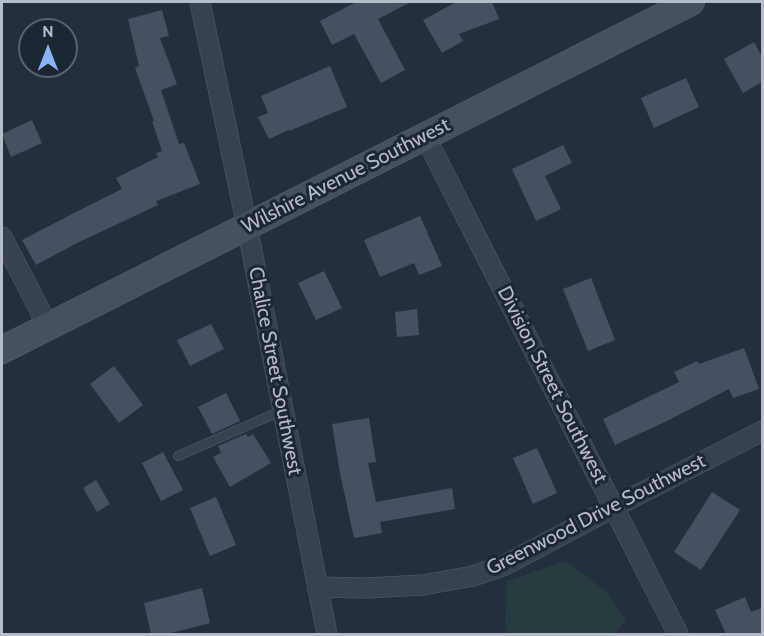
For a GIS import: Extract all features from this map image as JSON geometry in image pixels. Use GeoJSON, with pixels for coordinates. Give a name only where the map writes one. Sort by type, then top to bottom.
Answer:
{"type":"FeatureCollection","features":[{"type":"Feature","properties":{"kind":"street","name":"Chalice Street Southwest"},"geometry":{"type":"LineString","coordinates":[[200,2],[247,226],[327,634]]}},
{"type":"Feature","properties":{"kind":"street","name":"Wilshire Avenue Southwest"},"geometry":{"type":"LineString","coordinates":[[2,350],[691,2]]}},
{"type":"Feature","properties":{"kind":"street","name":"Division Street Southwest"},"geometry":{"type":"LineString","coordinates":[[425,136],[678,634]]}},
{"type":"Feature","properties":{"kind":"street"},"geometry":{"type":"LineString","coordinates":[[2,237],[48,326]]}},
{"type":"Feature","properties":{"kind":"street","name":"Greenwood Drive Southwest"},"geometry":{"type":"LineString","coordinates":[[317,587],[366,588],[423,585],[473,576],[504,565],[762,430]]}},
{"type":"Feature","properties":{"kind":"lane"},"geometry":{"type":"LineString","coordinates":[[178,456],[283,410]]}},
{"type":"Feature","properties":{"kind":"green space"},"geometry":{"type":"Polygon","coordinates":[[[566,561],[607,592],[626,620],[614,634],[507,634],[505,623],[507,581],[566,561]]]}},
{"type":"Feature","properties":{"kind":"building"},"geometry":{"type":"Polygon","coordinates":[[[356,2],[411,2],[378,19],[405,70],[381,83],[354,34],[332,45],[320,21],[356,2]]]}},
{"type":"Feature","properties":{"kind":"building"},"geometry":{"type":"Polygon","coordinates":[[[456,2],[492,2],[499,19],[459,34],[463,41],[442,53],[423,20],[456,2]]]}},
{"type":"Feature","properties":{"kind":"building"},"geometry":{"type":"Polygon","coordinates":[[[162,10],[169,36],[160,38],[177,84],[161,90],[179,144],[184,143],[200,184],[156,201],[158,205],[36,265],[22,240],[122,189],[116,178],[158,157],[156,153],[162,151],[135,68],[139,66],[128,19],[162,10]]]}},
{"type":"Feature","properties":{"kind":"building"},"geometry":{"type":"Polygon","coordinates":[[[754,42],[762,57],[762,82],[743,93],[724,59],[754,42]]]}},
{"type":"Feature","properties":{"kind":"building"},"geometry":{"type":"Polygon","coordinates":[[[330,66],[347,107],[269,139],[258,117],[268,113],[261,96],[330,66]]]}},
{"type":"Feature","properties":{"kind":"building"},"geometry":{"type":"Polygon","coordinates":[[[686,78],[699,107],[654,128],[641,98],[686,78]]]}},
{"type":"Feature","properties":{"kind":"building"},"geometry":{"type":"Polygon","coordinates":[[[32,120],[42,143],[11,157],[2,134],[32,120]]]}},
{"type":"Feature","properties":{"kind":"building"},"geometry":{"type":"Polygon","coordinates":[[[563,145],[572,163],[545,176],[561,209],[536,221],[512,169],[563,145]]]}},
{"type":"Feature","properties":{"kind":"building"},"geometry":{"type":"Polygon","coordinates":[[[420,216],[442,266],[419,275],[414,263],[380,277],[364,240],[420,216]]]}},
{"type":"Feature","properties":{"kind":"building"},"geometry":{"type":"Polygon","coordinates":[[[324,271],[342,308],[316,320],[298,283],[324,271]]]}},
{"type":"Feature","properties":{"kind":"building"},"geometry":{"type":"Polygon","coordinates":[[[591,278],[615,340],[588,351],[563,289],[591,278]]]}},
{"type":"Feature","properties":{"kind":"building"},"geometry":{"type":"Polygon","coordinates":[[[417,309],[419,335],[397,337],[395,312],[417,309]]]}},
{"type":"Feature","properties":{"kind":"building"},"geometry":{"type":"Polygon","coordinates":[[[211,324],[224,349],[190,366],[177,340],[211,324]]]}},
{"type":"Feature","properties":{"kind":"building"},"geometry":{"type":"Polygon","coordinates":[[[744,348],[759,389],[733,398],[729,389],[615,445],[603,419],[679,382],[674,372],[697,361],[699,364],[744,348]]]}},
{"type":"Feature","properties":{"kind":"building"},"geometry":{"type":"Polygon","coordinates":[[[114,366],[143,405],[119,423],[90,384],[114,366]]]}},
{"type":"Feature","properties":{"kind":"building"},"geometry":{"type":"Polygon","coordinates":[[[226,393],[240,421],[212,434],[198,407],[226,393]]]}},
{"type":"Feature","properties":{"kind":"building"},"geometry":{"type":"Polygon","coordinates":[[[369,418],[376,462],[368,463],[376,502],[452,488],[455,509],[380,522],[382,533],[354,538],[332,424],[369,418]]]}},
{"type":"Feature","properties":{"kind":"building"},"geometry":{"type":"Polygon","coordinates":[[[246,434],[248,437],[253,434],[271,463],[230,487],[213,457],[221,453],[218,446],[246,434]]]}},
{"type":"Feature","properties":{"kind":"building"},"geometry":{"type":"Polygon","coordinates":[[[537,448],[557,493],[533,504],[513,458],[537,448]]]}},
{"type":"Feature","properties":{"kind":"building"},"geometry":{"type":"Polygon","coordinates":[[[163,452],[183,490],[161,501],[142,463],[163,452]]]}},
{"type":"Feature","properties":{"kind":"building"},"geometry":{"type":"Polygon","coordinates":[[[96,480],[110,504],[97,512],[83,488],[96,480]]]}},
{"type":"Feature","properties":{"kind":"building"},"geometry":{"type":"Polygon","coordinates":[[[712,492],[740,510],[701,570],[674,552],[712,492]]]}},
{"type":"Feature","properties":{"kind":"building"},"geometry":{"type":"Polygon","coordinates":[[[216,497],[236,545],[210,556],[190,508],[216,497]]]}},
{"type":"Feature","properties":{"kind":"building"},"geometry":{"type":"Polygon","coordinates":[[[202,588],[210,623],[167,634],[151,634],[144,603],[202,588]]]}},
{"type":"Feature","properties":{"kind":"building"},"geometry":{"type":"Polygon","coordinates":[[[745,597],[751,612],[762,608],[762,634],[726,634],[715,610],[745,597]]]}}]}
